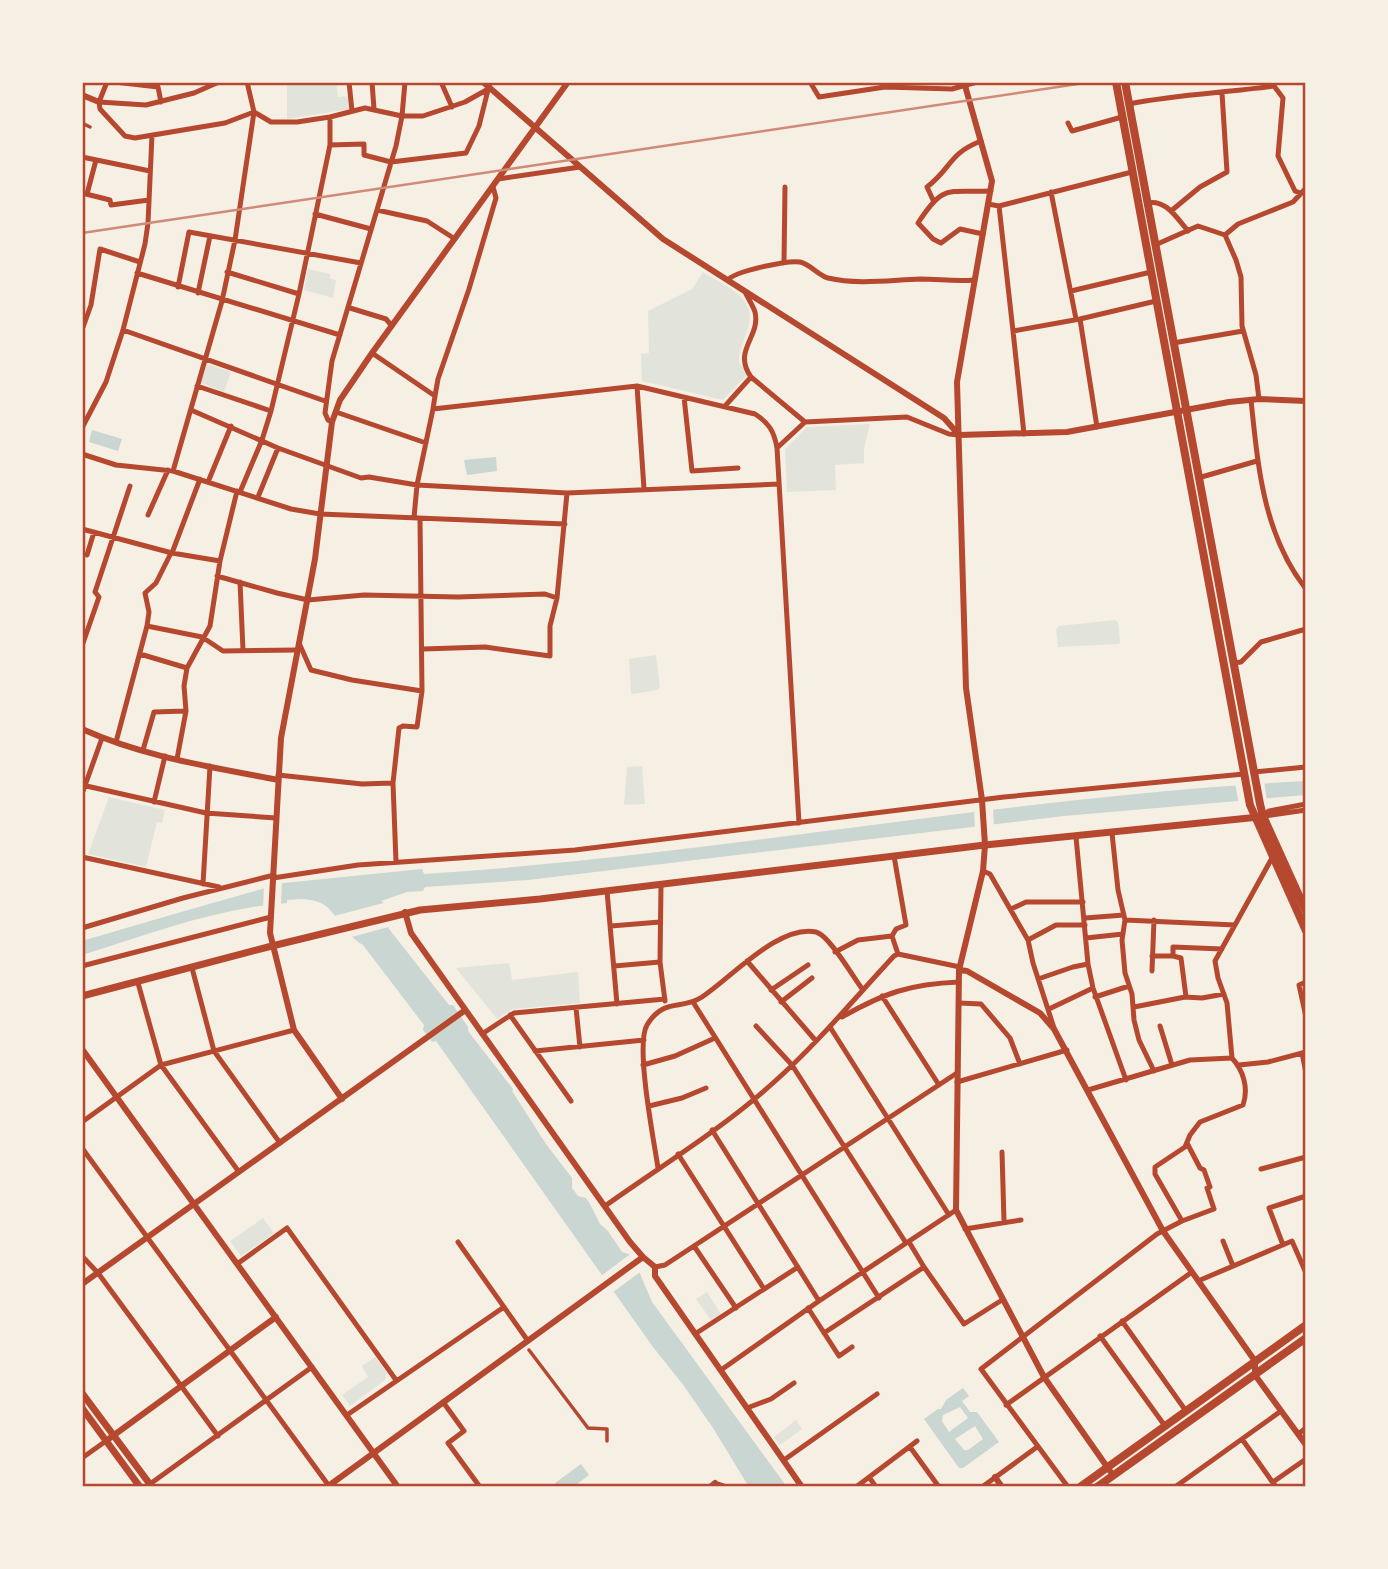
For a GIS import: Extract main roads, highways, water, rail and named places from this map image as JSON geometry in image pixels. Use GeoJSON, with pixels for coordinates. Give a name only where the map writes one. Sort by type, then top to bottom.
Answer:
{"type":"FeatureCollection","features":[{"type":"Feature","properties":{"kind":"main road"},"geometry":{"type":"LineString","coordinates":[[1116,82],[1156,301],[1198,478],[1250,805],[1260,813],[1305,906]]}},
{"type":"Feature","properties":{"kind":"main road"},"geometry":{"type":"LineString","coordinates":[[1125,82],[1228,664],[1272,858],[1306,931]]}},
{"type":"Feature","properties":{"kind":"main road"},"geometry":{"type":"LineString","coordinates":[[82,996],[405,912],[661,885],[985,845],[1112,833],[1260,813]]}},
{"type":"Feature","properties":{"kind":"main road"},"geometry":{"type":"LineString","coordinates":[[1097,1487],[1110,1471],[1165,1426],[1306,1325]]}},
{"type":"Feature","properties":{"kind":"main road"},"geometry":{"type":"LineString","coordinates":[[1080,1487],[1110,1471],[1305,1342]]}},
{"type":"Feature","properties":{"kind":"main road"},"geometry":{"type":"LineString","coordinates":[[82,1393],[151,1485]]}},
{"type":"Feature","properties":{"kind":"main road"},"geometry":{"type":"LineString","coordinates":[[82,1408],[139,1487]]}},
{"type":"Feature","properties":{"kind":"railway"},"geometry":{"type":"LineString","coordinates":[[82,233],[1091,82]]}}]}
